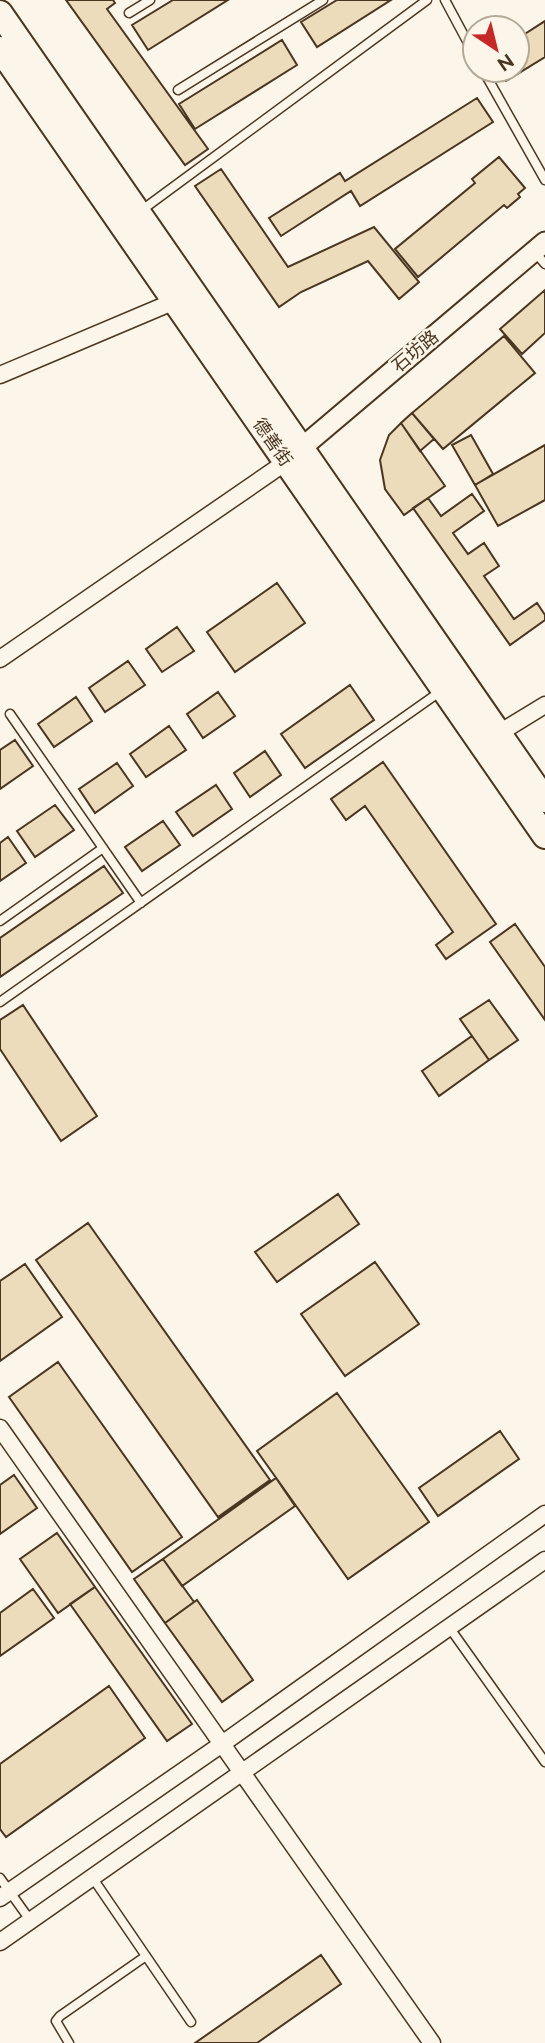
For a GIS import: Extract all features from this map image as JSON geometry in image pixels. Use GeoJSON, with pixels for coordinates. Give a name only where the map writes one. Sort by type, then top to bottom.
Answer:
{"type":"FeatureCollection","features":[{"type":"Feature","properties":{"kind":"main road","name":"德善街"},"geometry":{"type":"LineString","coordinates":[[0,13],[138,213],[443,689],[545,836]]}},
{"type":"Feature","properties":{"kind":"main road","name":"德善街"},"geometry":{"type":"LineString","coordinates":[[0,49],[174,301],[294,455],[499,733],[545,800]]}},
{"type":"Feature","properties":{"kind":"street","name":"石坊路"},"geometry":{"type":"LineString","coordinates":[[294,455],[541,252]]}},
{"type":"Feature","properties":{"kind":"street"},"geometry":{"type":"LineString","coordinates":[[0,375],[174,301]]}},
{"type":"Feature","properties":{"kind":"street"},"geometry":{"type":"LineString","coordinates":[[0,659],[294,455]]}},
{"type":"Feature","properties":{"kind":"street"},"geometry":{"type":"LineString","coordinates":[[499,733],[545,705]]}},
{"type":"Feature","properties":{"kind":"street"},"geometry":{"type":"LineString","coordinates":[[0,1428],[432,2043]]}},
{"type":"Feature","properties":{"kind":"street"},"geometry":{"type":"LineString","coordinates":[[3,1889],[222,1744],[545,1514]]}},
{"type":"Feature","properties":{"kind":"street"},"geometry":{"type":"LineString","coordinates":[[0,1941],[545,1560]]}},
{"type":"Feature","properties":{"kind":"lane"},"geometry":{"type":"LineString","coordinates":[[129,13],[150,0]]}},
{"type":"Feature","properties":{"kind":"lane"},"geometry":{"type":"LineString","coordinates":[[178,90],[323,0]]}},
{"type":"Feature","properties":{"kind":"lane"},"geometry":{"type":"LineString","coordinates":[[138,213],[427,0]]}},
{"type":"Feature","properties":{"kind":"lane"},"geometry":{"type":"LineString","coordinates":[[445,0],[461,29]]}},
{"type":"Feature","properties":{"kind":"lane"},"geometry":{"type":"LineString","coordinates":[[491,84],[545,180]]}},
{"type":"Feature","properties":{"kind":"lane"},"geometry":{"type":"LineString","coordinates":[[0,1002],[443,689]]}},
{"type":"Feature","properties":{"kind":"lane"},"geometry":{"type":"LineString","coordinates":[[10,714],[141,903]]}},
{"type":"Feature","properties":{"kind":"lane"},"geometry":{"type":"LineString","coordinates":[[0,921],[103,848]]}},
{"type":"Feature","properties":{"kind":"lane"},"geometry":{"type":"LineString","coordinates":[[449,1627],[545,1762]]}},
{"type":"Feature","properties":{"kind":"lane"},"geometry":{"type":"LineString","coordinates":[[92,1877],[191,2022]]}},
{"type":"Feature","properties":{"kind":"lane"},"geometry":{"type":"LineString","coordinates":[[3,1889],[30,1920]]}},
{"type":"Feature","properties":{"kind":"lane"},"geometry":{"type":"LineString","coordinates":[[69,2043],[57,2021],[60,2016],[146,1956]]}},
{"type":"Feature","properties":{"kind":"building"},"geometry":{"type":"Polygon","coordinates":[[[66,0],[113,0],[115,3],[107,9],[208,149],[185,165],[66,0]]]}},
{"type":"Feature","properties":{"kind":"building"},"geometry":{"type":"Polygon","coordinates":[[[173,0],[228,0],[148,50],[132,25],[173,0]]]}},
{"type":"Feature","properties":{"kind":"building"},"geometry":{"type":"Polygon","coordinates":[[[337,0],[391,0],[317,47],[301,22],[337,0]]]}},
{"type":"Feature","properties":{"kind":"building"},"geometry":{"type":"Polygon","coordinates":[[[545,21],[545,57],[531,66],[531,30],[545,21]]]}},
{"type":"Feature","properties":{"kind":"building"},"geometry":{"type":"Polygon","coordinates":[[[282,40],[297,65],[195,129],[179,104],[282,40]]]}},
{"type":"Feature","properties":{"kind":"building"},"geometry":{"type":"Polygon","coordinates":[[[477,98],[493,122],[360,206],[351,191],[281,236],[269,218],[340,173],[345,181],[477,98]]]}},
{"type":"Feature","properties":{"kind":"building"},"geometry":{"type":"Polygon","coordinates":[[[499,157],[525,188],[518,194],[520,197],[507,208],[504,205],[418,277],[395,249],[475,183],[472,179],[499,157]]]}},
{"type":"Feature","properties":{"kind":"building"},"geometry":{"type":"Polygon","coordinates":[[[221,169],[288,267],[374,227],[419,282],[399,299],[368,261],[301,292],[279,307],[195,186],[221,169]]]}},
{"type":"Feature","properties":{"kind":"building"},"geometry":{"type":"Polygon","coordinates":[[[545,290],[545,333],[522,354],[500,329],[545,290]]]}},
{"type":"Feature","properties":{"kind":"building"},"geometry":{"type":"Polygon","coordinates":[[[504,336],[535,373],[443,449],[412,413],[504,336]]]}},
{"type":"Feature","properties":{"kind":"building"},"geometry":{"type":"Polygon","coordinates":[[[412,413],[434,439],[420,451],[401,423],[412,413]]]}},
{"type":"Feature","properties":{"kind":"building"},"geometry":{"type":"Polygon","coordinates":[[[401,423],[445,486],[404,515],[385,489],[380,460],[389,435],[401,423]]]}},
{"type":"Feature","properties":{"kind":"building"},"geometry":{"type":"Polygon","coordinates":[[[471,435],[493,474],[475,485],[452,445],[471,435]]]}},
{"type":"Feature","properties":{"kind":"building"},"geometry":{"type":"Polygon","coordinates":[[[545,445],[545,500],[498,526],[475,485],[545,445]]]}},
{"type":"Feature","properties":{"kind":"building"},"geometry":{"type":"Polygon","coordinates":[[[472,494],[484,511],[453,533],[468,554],[484,543],[499,566],[484,576],[514,619],[537,603],[545,615],[545,620],[510,645],[413,508],[428,498],[441,516],[472,494]]]}},
{"type":"Feature","properties":{"kind":"building"},"geometry":{"type":"Polygon","coordinates":[[[277,583],[305,623],[235,672],[207,632],[277,583]]]}},
{"type":"Feature","properties":{"kind":"building"},"geometry":{"type":"Polygon","coordinates":[[[177,627],[194,651],[162,672],[146,649],[177,627]]]}},
{"type":"Feature","properties":{"kind":"building"},"geometry":{"type":"Polygon","coordinates":[[[128,661],[145,685],[105,712],[89,688],[128,661]]]}},
{"type":"Feature","properties":{"kind":"building"},"geometry":{"type":"Polygon","coordinates":[[[350,685],[374,720],[305,768],[281,734],[350,685]]]}},
{"type":"Feature","properties":{"kind":"building"},"geometry":{"type":"Polygon","coordinates":[[[218,692],[235,716],[203,738],[187,714],[218,692]]]}},
{"type":"Feature","properties":{"kind":"building"},"geometry":{"type":"Polygon","coordinates":[[[76,697],[92,721],[54,747],[38,724],[76,697]]]}},
{"type":"Feature","properties":{"kind":"building"},"geometry":{"type":"Polygon","coordinates":[[[169,726],[186,750],[146,777],[130,754],[169,726]]]}},
{"type":"Feature","properties":{"kind":"building"},"geometry":{"type":"Polygon","coordinates":[[[15,740],[33,766],[0,789],[0,750],[15,740]]]}},
{"type":"Feature","properties":{"kind":"building"},"geometry":{"type":"Polygon","coordinates":[[[265,751],[281,775],[250,797],[234,773],[265,751]]]}},
{"type":"Feature","properties":{"kind":"building"},"geometry":{"type":"Polygon","coordinates":[[[383,762],[496,924],[446,959],[436,945],[453,932],[365,806],[346,820],[331,799],[383,762]]]}},
{"type":"Feature","properties":{"kind":"building"},"geometry":{"type":"Polygon","coordinates":[[[117,763],[133,786],[95,813],[79,789],[117,763]]]}},
{"type":"Feature","properties":{"kind":"building"},"geometry":{"type":"Polygon","coordinates":[[[216,785],[232,809],[193,836],[176,812],[216,785]]]}},
{"type":"Feature","properties":{"kind":"building"},"geometry":{"type":"Polygon","coordinates":[[[55,805],[74,830],[35,857],[17,831],[55,805]]]}},
{"type":"Feature","properties":{"kind":"building"},"geometry":{"type":"Polygon","coordinates":[[[163,821],[180,845],[142,871],[125,847],[163,821]]]}},
{"type":"Feature","properties":{"kind":"building"},"geometry":{"type":"Polygon","coordinates":[[[8,837],[26,863],[0,881],[0,843],[8,837]]]}},
{"type":"Feature","properties":{"kind":"building"},"geometry":{"type":"Polygon","coordinates":[[[104,866],[123,893],[0,977],[0,938],[104,866]]]}},
{"type":"Feature","properties":{"kind":"building"},"geometry":{"type":"Polygon","coordinates":[[[515,924],[545,967],[545,1020],[490,942],[515,924]]]}},
{"type":"Feature","properties":{"kind":"building"},"geometry":{"type":"Polygon","coordinates":[[[489,1000],[518,1040],[489,1060],[460,1019],[489,1000]]]}},
{"type":"Feature","properties":{"kind":"building"},"geometry":{"type":"Polygon","coordinates":[[[23,1005],[97,1116],[61,1141],[0,1049],[0,1020],[23,1005]]]}},
{"type":"Feature","properties":{"kind":"building"},"geometry":{"type":"Polygon","coordinates":[[[472,1036],[489,1060],[439,1096],[422,1071],[472,1036]]]}},
{"type":"Feature","properties":{"kind":"building"},"geometry":{"type":"Polygon","coordinates":[[[338,1194],[359,1224],[277,1282],[255,1252],[338,1194]]]}},
{"type":"Feature","properties":{"kind":"building"},"geometry":{"type":"Polygon","coordinates":[[[88,1223],[270,1480],[218,1517],[36,1260],[88,1223]]]}},
{"type":"Feature","properties":{"kind":"building"},"geometry":{"type":"Polygon","coordinates":[[[375,1262],[419,1324],[345,1376],[301,1314],[375,1262]]]}},
{"type":"Feature","properties":{"kind":"building"},"geometry":{"type":"Polygon","coordinates":[[[25,1264],[62,1317],[0,1361],[0,1281],[25,1264]]]}},
{"type":"Feature","properties":{"kind":"building"},"geometry":{"type":"Polygon","coordinates":[[[58,1362],[182,1537],[132,1572],[9,1397],[58,1362]]]}},
{"type":"Feature","properties":{"kind":"building"},"geometry":{"type":"Polygon","coordinates":[[[337,1393],[429,1522],[348,1579],[257,1451],[337,1393]]]}},
{"type":"Feature","properties":{"kind":"building"},"geometry":{"type":"Polygon","coordinates":[[[500,1431],[519,1459],[438,1516],[419,1488],[500,1431]]]}},
{"type":"Feature","properties":{"kind":"building"},"geometry":{"type":"Polygon","coordinates":[[[14,1475],[37,1508],[0,1534],[0,1485],[14,1475]]]}},
{"type":"Feature","properties":{"kind":"building"},"geometry":{"type":"Polygon","coordinates":[[[276,1478],[295,1506],[182,1586],[163,1559],[276,1478]]]}},
{"type":"Feature","properties":{"kind":"building"},"geometry":{"type":"Polygon","coordinates":[[[57,1533],[95,1587],[58,1613],[20,1559],[57,1533]]]}},
{"type":"Feature","properties":{"kind":"building"},"geometry":{"type":"Polygon","coordinates":[[[163,1559],[194,1602],[165,1623],[134,1579],[163,1559]]]}},
{"type":"Feature","properties":{"kind":"building"},"geometry":{"type":"Polygon","coordinates":[[[95,1587],[192,1724],[167,1741],[70,1604],[95,1587]]]}},
{"type":"Feature","properties":{"kind":"building"},"geometry":{"type":"Polygon","coordinates":[[[33,1589],[54,1618],[0,1656],[0,1613],[33,1589]]]}},
{"type":"Feature","properties":{"kind":"building"},"geometry":{"type":"Polygon","coordinates":[[[197,1600],[253,1680],[222,1702],[165,1623],[197,1600]]]}},
{"type":"Feature","properties":{"kind":"building"},"geometry":{"type":"Polygon","coordinates":[[[109,1686],[145,1738],[6,1837],[0,1829],[0,1764],[109,1686]]]}},
{"type":"Feature","properties":{"kind":"building"},"geometry":{"type":"Polygon","coordinates":[[[321,1955],[341,1984],[257,2043],[195,2043],[321,1955]]]}}]}
